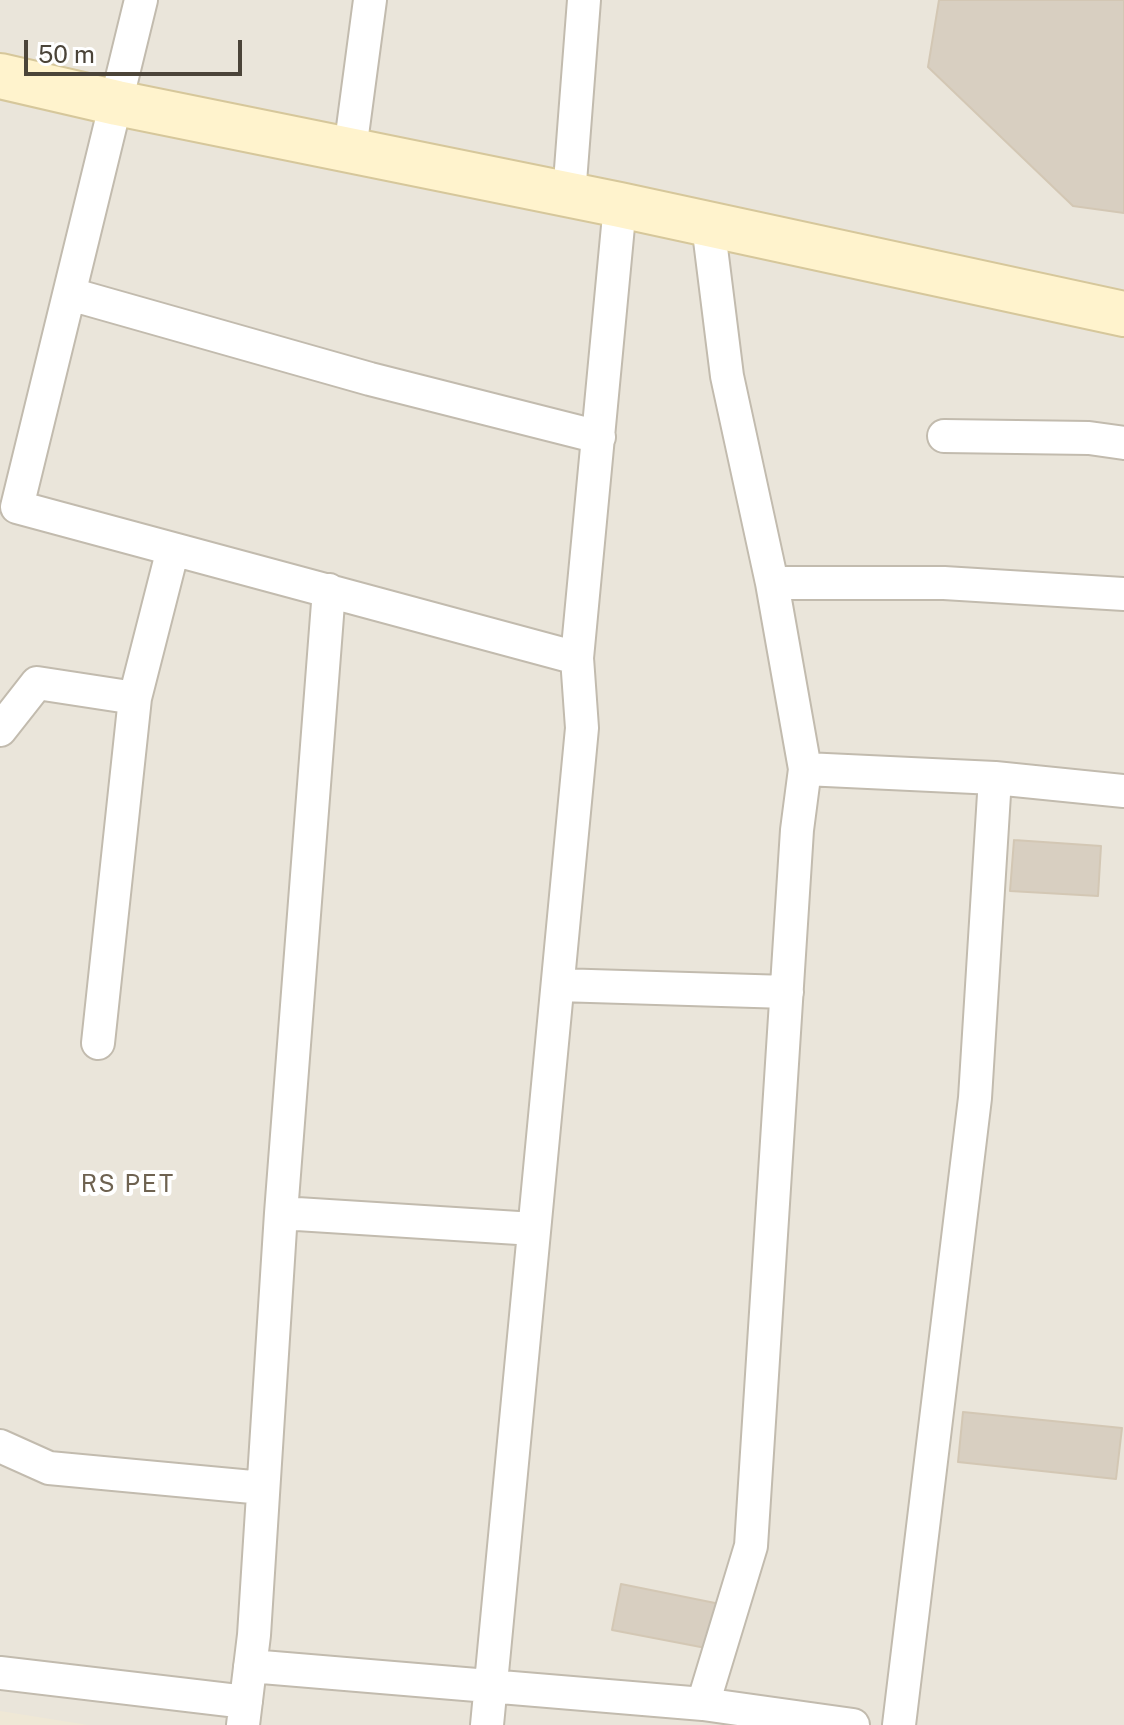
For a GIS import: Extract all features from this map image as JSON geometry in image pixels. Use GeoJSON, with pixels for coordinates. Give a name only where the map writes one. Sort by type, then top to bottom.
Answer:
{"type":"FeatureCollection","features":[{"type":"Feature","properties":{"kind":"street"},"geometry":{"type":"LineString","coordinates":[[141,0],[17,507],[577,658]]}},
{"type":"Feature","properties":{"kind":"street"},"geometry":{"type":"LineString","coordinates":[[350,150],[370,0]]}},
{"type":"Feature","properties":{"kind":"street"},"geometry":{"type":"LineString","coordinates":[[569,195],[584,0]]}},
{"type":"Feature","properties":{"kind":"street"},"geometry":{"type":"LineString","coordinates":[[0,76],[1124,314]]}},
{"type":"Feature","properties":{"kind":"street"},"geometry":{"type":"LineString","coordinates":[[487,1725],[582,728],[577,658],[620,205]]}},
{"type":"Feature","properties":{"kind":"street"},"geometry":{"type":"LineString","coordinates":[[703,1704],[751,1546],[797,830],[805,769],[772,583],[727,376],[708,224]]}},
{"type":"Feature","properties":{"kind":"street"},"geometry":{"type":"LineString","coordinates":[[70,294],[370,379],[599,437]]}},
{"type":"Feature","properties":{"kind":"street"},"geometry":{"type":"LineString","coordinates":[[944,436],[1089,438],[1124,443]]}},
{"type":"Feature","properties":{"kind":"street"},"geometry":{"type":"LineString","coordinates":[[98,1043],[135,698],[173,549]]}},
{"type":"Feature","properties":{"kind":"street"},"geometry":{"type":"LineString","coordinates":[[772,583],[944,583],[1124,594]]}},
{"type":"Feature","properties":{"kind":"street"},"geometry":{"type":"LineString","coordinates":[[0,1673],[244,1714],[329,590]]}},
{"type":"Feature","properties":{"kind":"street"},"geometry":{"type":"LineString","coordinates":[[0,730],[37,683],[135,698]]}},
{"type":"Feature","properties":{"kind":"street"},"geometry":{"type":"LineString","coordinates":[[805,769],[995,778],[1124,791]]}},
{"type":"Feature","properties":{"kind":"street"},"geometry":{"type":"LineString","coordinates":[[899,1725],[975,1098],[995,778]]}},
{"type":"Feature","properties":{"kind":"street"},"geometry":{"type":"LineString","coordinates":[[558,985],[787,992]]}},
{"type":"Feature","properties":{"kind":"street"},"geometry":{"type":"LineString","coordinates":[[281,1213],[534,1229]]}},
{"type":"Feature","properties":{"kind":"street"},"geometry":{"type":"LineString","coordinates":[[0,1446],[49,1468],[263,1488]]}},
{"type":"Feature","properties":{"kind":"street"},"geometry":{"type":"LineString","coordinates":[[250,1666],[703,1704],[853,1725]]}},
{"type":"Feature","properties":{"kind":"shaded area"},"geometry":{"type":"Polygon","coordinates":[[[0,0],[1124,0],[1124,1725],[0,1725],[0,0]]]}},
{"type":"Feature","properties":{"kind":"shaded area"},"geometry":{"type":"Polygon","coordinates":[[[0,1711],[88,1725],[0,1725],[0,1711]]]}},
{"type":"Feature","properties":{"kind":"building"},"geometry":{"type":"Polygon","coordinates":[[[939,0],[1124,0],[1124,213],[1073,206],[928,67],[939,0]]]}},
{"type":"Feature","properties":{"kind":"building"},"geometry":{"type":"Polygon","coordinates":[[[1014,840],[1101,846],[1098,896],[1010,891],[1014,840]]]}},
{"type":"Feature","properties":{"kind":"building"},"geometry":{"type":"Polygon","coordinates":[[[963,1412],[1122,1428],[1116,1479],[958,1462],[963,1412]]]}},
{"type":"Feature","properties":{"kind":"building"},"geometry":{"type":"Polygon","coordinates":[[[621,1584],[720,1604],[711,1649],[612,1630],[621,1584]]]}},
{"type":"Feature","properties":{"kind":"district","name":"RS PET"},"geometry":{"type":"Point","coordinates":[128,1185]}}]}
